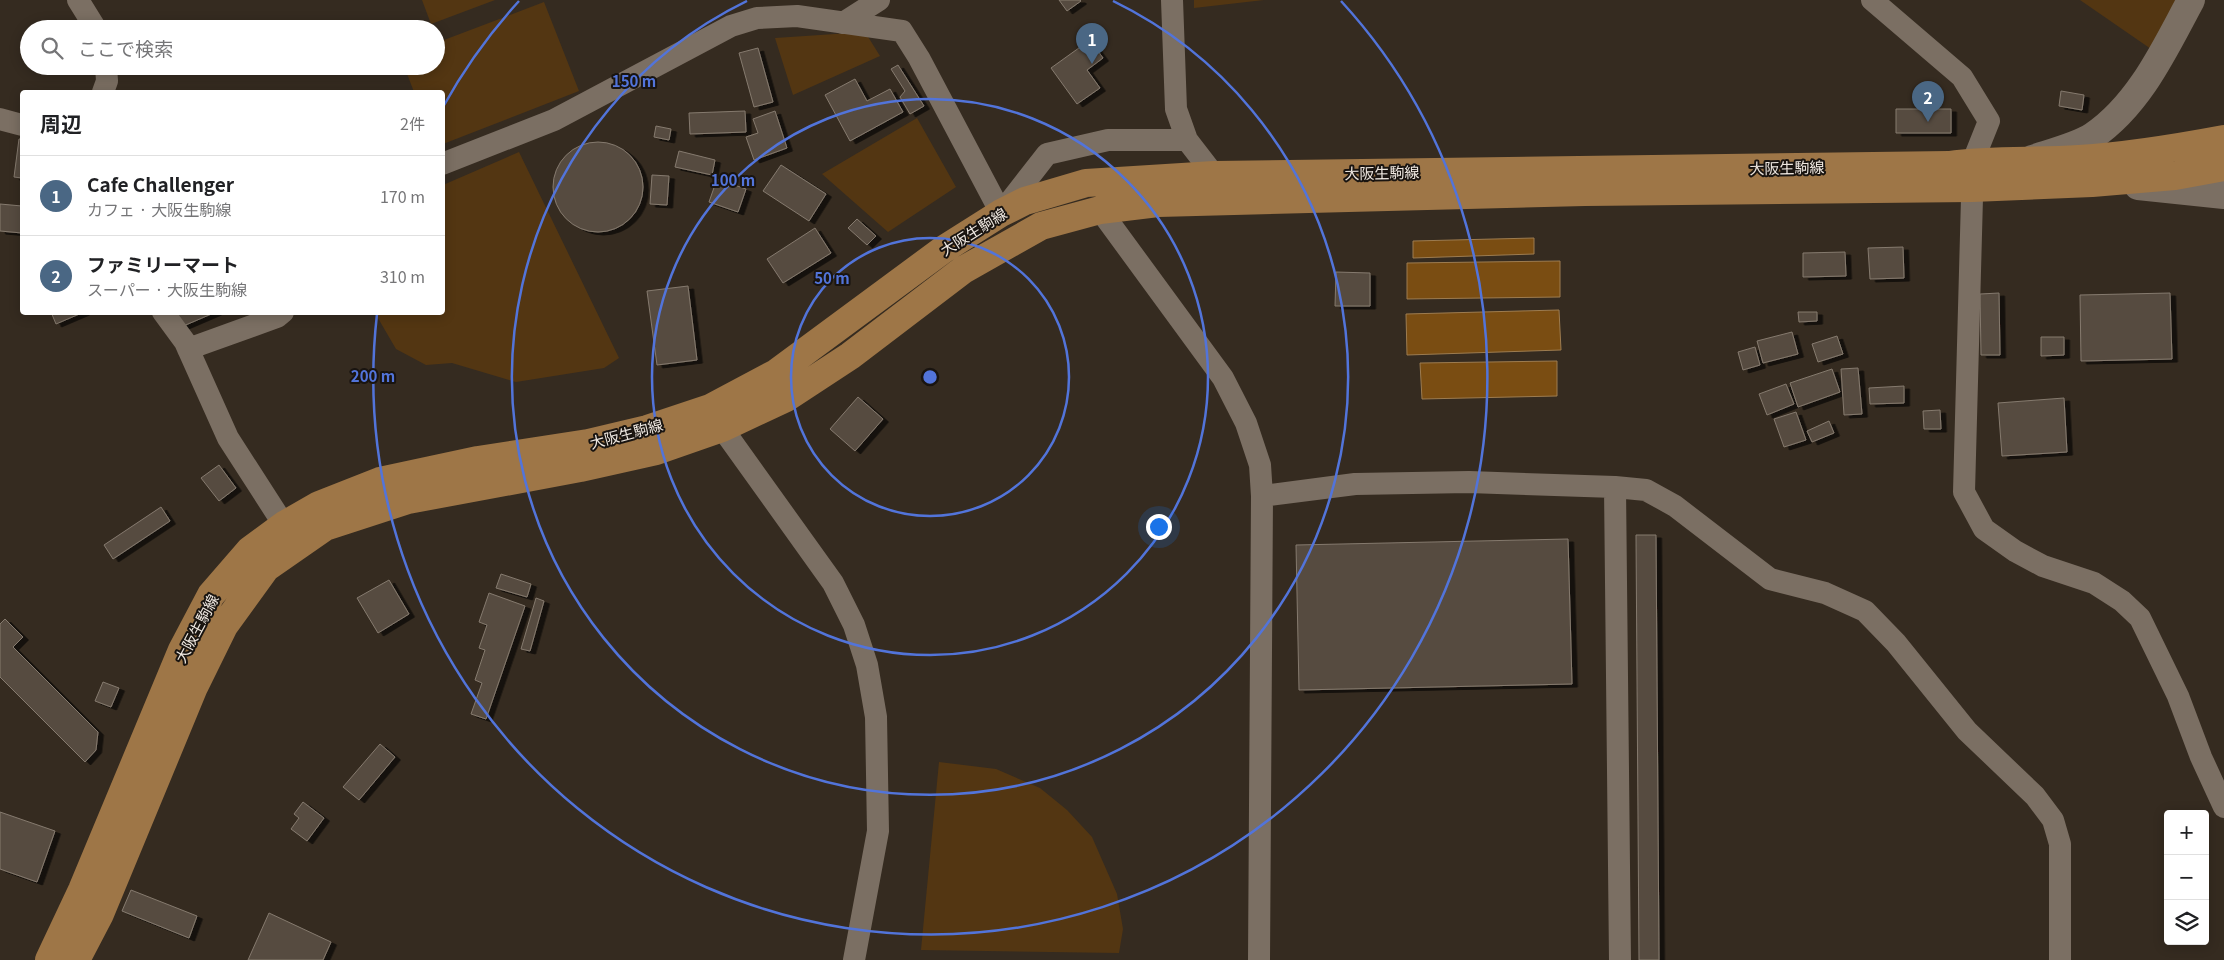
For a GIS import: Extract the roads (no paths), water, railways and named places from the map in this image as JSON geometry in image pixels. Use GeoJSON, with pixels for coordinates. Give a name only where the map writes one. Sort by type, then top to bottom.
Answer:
{"type":"FeatureCollection","features":[{"type":"Feature","properties":{"kind":"main road","name":"大阪生駒線"},"geometry":{"type":"LineString","coordinates":[[49,960],[82,890],[182,650],[211,595],[250,550],[284,526],[319,505],[380,481],[478,460],[588,443],[647,429],[710,408],[776,373],[944,248],[1001,213],[1025,201],[1086,183],[1214,175],[1949,164],[1973,161],[2026,161],[2146,153],[2224,139]]}},
{"type":"Feature","properties":{"kind":"main road","name":"大阪生駒線"},"geometry":{"type":"LineString","coordinates":[[76,960],[100,914],[194,687],[224,626],[266,568],[325,527],[408,500],[580,468],[656,451],[722,428],[786,398],[850,356],[963,270],[1041,226],[1100,210],[1158,202],[1585,192],[1972,188],[2092,183],[2175,176],[2224,167]]}},
{"type":"Feature","properties":{"kind":"street"},"geometry":{"type":"LineString","coordinates":[[78,0],[90,20]]}},
{"type":"Feature","properties":{"kind":"street"},"geometry":{"type":"LineString","coordinates":[[843,23],[879,0]]}},
{"type":"Feature","properties":{"kind":"street"},"geometry":{"type":"LineString","coordinates":[[1172,0],[1176,109],[1187,140],[1214,175]]}},
{"type":"Feature","properties":{"kind":"street"},"geometry":{"type":"LineString","coordinates":[[1872,0],[1962,77],[1988,121],[1973,161],[1964,492],[1984,529],[2014,551],[2043,566],[2094,583],[2122,601],[2140,618],[2178,696],[2201,757],[2224,808]]}},
{"type":"Feature","properties":{"kind":"street"},"geometry":{"type":"LineString","coordinates":[[2026,161],[2092,137],[2121,112],[2150,74],[2191,0]]}},
{"type":"Feature","properties":{"kind":"street"},"geometry":{"type":"LineString","coordinates":[[445,163],[554,120],[731,26],[757,18],[797,16],[902,32],[919,58],[1001,213],[1047,154],[1108,140],[1187,140]]}},
{"type":"Feature","properties":{"kind":"street"},"geometry":{"type":"LineString","coordinates":[[104,90],[107,81],[107,75]]}},
{"type":"Feature","properties":{"kind":"street"},"geometry":{"type":"LineString","coordinates":[[0,119],[20,124]]}},
{"type":"Feature","properties":{"kind":"street"},"geometry":{"type":"LineString","coordinates":[[2092,183],[2224,195]]}},
{"type":"Feature","properties":{"kind":"street"},"geometry":{"type":"LineString","coordinates":[[1100,210],[1223,378],[1246,423],[1260,465],[1262,496],[1259,960]]}},
{"type":"Feature","properties":{"kind":"street"},"geometry":{"type":"LineString","coordinates":[[165,315],[188,348],[228,438],[284,526]]}},
{"type":"Feature","properties":{"kind":"street"},"geometry":{"type":"LineString","coordinates":[[188,348],[279,315]]}},
{"type":"Feature","properties":{"kind":"street"},"geometry":{"type":"LineString","coordinates":[[722,428],[833,583],[854,625],[867,665],[876,717],[878,832],[854,960]]}},
{"type":"Feature","properties":{"kind":"street"},"geometry":{"type":"LineString","coordinates":[[1262,496],[1355,484],[1469,482],[1615,487],[1646,490],[1675,506],[1770,579],[1825,593],[1865,611],[1896,643],[1967,731],[2035,796],[2053,820],[2060,844],[2060,960]]}},
{"type":"Feature","properties":{"kind":"street"},"geometry":{"type":"LineString","coordinates":[[1615,487],[1620,960]]}},
{"type":"Feature","properties":{"kind":"place","name":"Cafe Challenger"},"geometry":{"type":"Point","coordinates":[1092,64]}},
{"type":"Feature","properties":{"kind":"place","name":"ファミリーマート"},"geometry":{"type":"Point","coordinates":[1928,122]}}]}
